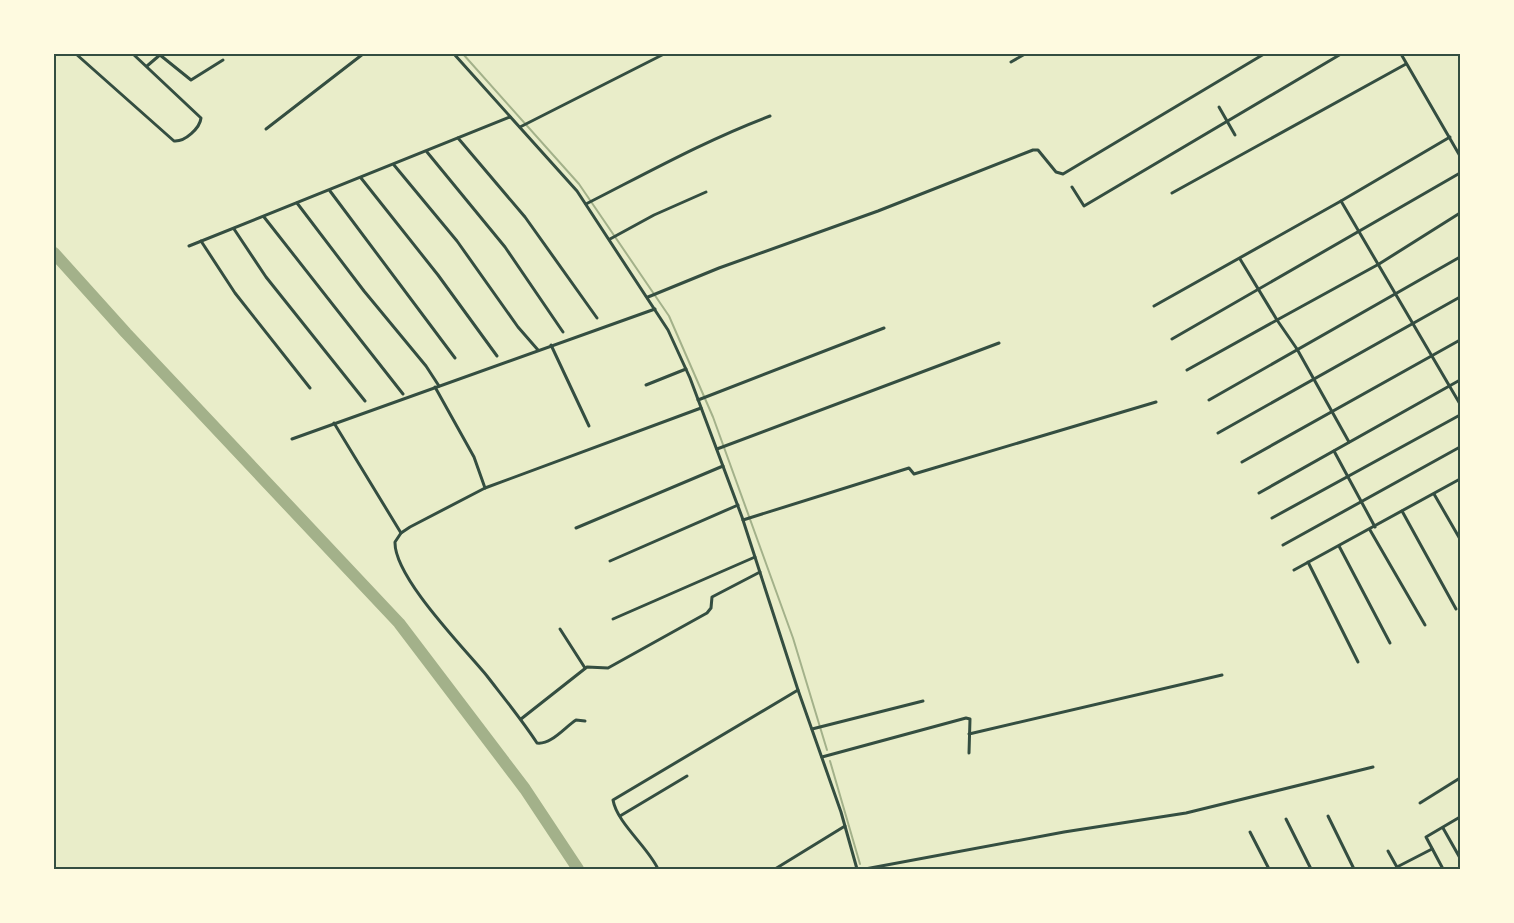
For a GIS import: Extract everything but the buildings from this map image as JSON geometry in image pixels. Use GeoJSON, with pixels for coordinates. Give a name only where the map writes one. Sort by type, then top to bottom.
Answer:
{"type":"FeatureCollection","features":[{"type":"Feature","properties":{"kind":"street"},"geometry":{"type":"LineString","coordinates":[[76,54],[174,141],[181,140],[200,124],[202,118],[133,54]]}},
{"type":"Feature","properties":{"kind":"street"},"geometry":{"type":"LineString","coordinates":[[146,66],[161,54],[191,80],[223,60]]}},
{"type":"Feature","properties":{"kind":"street"},"geometry":{"type":"LineString","coordinates":[[266,129],[363,54]]}},
{"type":"Feature","properties":{"kind":"street"},"geometry":{"type":"LineString","coordinates":[[456,55],[462,54]]}},
{"type":"Feature","properties":{"kind":"street"},"geometry":{"type":"LineString","coordinates":[[520,127],[664,54]]}},
{"type":"Feature","properties":{"kind":"street"},"geometry":{"type":"LineString","coordinates":[[1012,62],[1025,54]]}},
{"type":"Feature","properties":{"kind":"street"},"geometry":{"type":"LineString","coordinates":[[648,297],[719,268],[878,211],[1033,150],[1038,150],[1056,172],[1063,174],[1264,54]]}},
{"type":"Feature","properties":{"kind":"street"},"geometry":{"type":"LineString","coordinates":[[1072,187],[1084,206],[1341,54]]}},
{"type":"Feature","properties":{"kind":"street"},"geometry":{"type":"LineString","coordinates":[[1401,54],[1460,156]]}},
{"type":"Feature","properties":{"kind":"street"},"geometry":{"type":"LineString","coordinates":[[456,55],[510,118],[554,163],[586,204],[648,297],[686,369],[738,505],[798,690],[845,826],[857,869]]}},
{"type":"Feature","properties":{"kind":"street"},"geometry":{"type":"LineString","coordinates":[[1172,193],[1406,64]]}},
{"type":"Feature","properties":{"kind":"street"},"geometry":{"type":"LineString","coordinates":[[1219,108],[1235,135]]}},
{"type":"Feature","properties":{"kind":"street"},"geometry":{"type":"LineString","coordinates":[[586,204],[686,152],[770,116]]}},
{"type":"Feature","properties":{"kind":"street"},"geometry":{"type":"LineString","coordinates":[[189,246],[510,118]]}},
{"type":"Feature","properties":{"kind":"street"},"geometry":{"type":"LineString","coordinates":[[1154,306],[1240,259],[1450,137]]}},
{"type":"Feature","properties":{"kind":"street"},"geometry":{"type":"LineString","coordinates":[[458,138],[524,217],[597,318]]}},
{"type":"Feature","properties":{"kind":"street"},"geometry":{"type":"LineString","coordinates":[[427,152],[505,246],[564,332]]}},
{"type":"Feature","properties":{"kind":"street"},"geometry":{"type":"LineString","coordinates":[[394,165],[457,241],[518,327],[538,350]]}},
{"type":"Feature","properties":{"kind":"street"},"geometry":{"type":"LineString","coordinates":[[1172,339],[1460,173]]}},
{"type":"Feature","properties":{"kind":"street"},"geometry":{"type":"LineString","coordinates":[[361,178],[438,275],[497,356]]}},
{"type":"Feature","properties":{"kind":"street"},"geometry":{"type":"LineString","coordinates":[[330,191],[455,358]]}},
{"type":"Feature","properties":{"kind":"street"},"geometry":{"type":"LineString","coordinates":[[610,239],[654,214],[706,192]]}},
{"type":"Feature","properties":{"kind":"street"},"geometry":{"type":"LineString","coordinates":[[1341,201],[1460,404]]}},
{"type":"Feature","properties":{"kind":"street"},"geometry":{"type":"LineString","coordinates":[[297,203],[364,291],[426,366],[474,457],[486,488]]}},
{"type":"Feature","properties":{"kind":"street"},"geometry":{"type":"LineString","coordinates":[[1188,370],[1379,264],[1460,213]]}},
{"type":"Feature","properties":{"kind":"street"},"geometry":{"type":"LineString","coordinates":[[264,217],[402,394]]}},
{"type":"Feature","properties":{"kind":"street"},"geometry":{"type":"LineString","coordinates":[[234,229],[266,277],[365,401]]}},
{"type":"Feature","properties":{"kind":"street"},"geometry":{"type":"LineString","coordinates":[[201,241],[235,292],[310,388]]}},
{"type":"Feature","properties":{"kind":"street"},"geometry":{"type":"LineString","coordinates":[[1209,400],[1460,257]]}},
{"type":"Feature","properties":{"kind":"street"},"geometry":{"type":"LineString","coordinates":[[1240,259],[1297,349],[1349,442]]}},
{"type":"Feature","properties":{"kind":"street"},"geometry":{"type":"LineString","coordinates":[[1218,433],[1314,381],[1460,297]]}},
{"type":"Feature","properties":{"kind":"street"},"geometry":{"type":"LineString","coordinates":[[292,439],[655,309]]}},
{"type":"Feature","properties":{"kind":"street"},"geometry":{"type":"LineString","coordinates":[[698,400],[884,328]]}},
{"type":"Feature","properties":{"kind":"street"},"geometry":{"type":"LineString","coordinates":[[1242,462],[1460,340]]}},
{"type":"Feature","properties":{"kind":"street"},"geometry":{"type":"LineString","coordinates":[[717,449],[999,343]]}},
{"type":"Feature","properties":{"kind":"street"},"geometry":{"type":"LineString","coordinates":[[551,345],[589,426]]}},
{"type":"Feature","properties":{"kind":"street"},"geometry":{"type":"LineString","coordinates":[[646,385],[686,369]]}},
{"type":"Feature","properties":{"kind":"street"},"geometry":{"type":"LineString","coordinates":[[1259,492],[1460,380]]}},
{"type":"Feature","properties":{"kind":"street"},"geometry":{"type":"LineString","coordinates":[[743,520],[910,468],[914,474],[1156,402]]}},
{"type":"Feature","properties":{"kind":"street"},"geometry":{"type":"LineString","coordinates":[[585,721],[576,720],[552,738],[540,744],[537,743],[522,719],[417,592],[395,553],[395,542],[401,533],[486,488],[701,408]]}},
{"type":"Feature","properties":{"kind":"street"},"geometry":{"type":"LineString","coordinates":[[1272,518],[1460,414]]}},
{"type":"Feature","properties":{"kind":"street"},"geometry":{"type":"LineString","coordinates":[[334,423],[401,533]]}},
{"type":"Feature","properties":{"kind":"street"},"geometry":{"type":"LineString","coordinates":[[1283,545],[1460,447]]}},
{"type":"Feature","properties":{"kind":"street"},"geometry":{"type":"LineString","coordinates":[[1334,451],[1375,527]]}},
{"type":"Feature","properties":{"kind":"street"},"geometry":{"type":"LineString","coordinates":[[576,528],[723,466]]}},
{"type":"Feature","properties":{"kind":"street"},"geometry":{"type":"LineString","coordinates":[[1294,570],[1460,479]]}},
{"type":"Feature","properties":{"kind":"street"},"geometry":{"type":"LineString","coordinates":[[1434,494],[1460,539]]}},
{"type":"Feature","properties":{"kind":"street"},"geometry":{"type":"LineString","coordinates":[[610,561],[738,505]]}},
{"type":"Feature","properties":{"kind":"street"},"geometry":{"type":"LineString","coordinates":[[1402,511],[1456,609]]}},
{"type":"Feature","properties":{"kind":"street"},"geometry":{"type":"LineString","coordinates":[[1370,530],[1425,625]]}},
{"type":"Feature","properties":{"kind":"street"},"geometry":{"type":"LineString","coordinates":[[1340,546],[1390,643]]}},
{"type":"Feature","properties":{"kind":"street"},"geometry":{"type":"LineString","coordinates":[[613,619],[755,557]]}},
{"type":"Feature","properties":{"kind":"street"},"geometry":{"type":"LineString","coordinates":[[1308,562],[1358,662]]}},
{"type":"Feature","properties":{"kind":"street"},"geometry":{"type":"LineString","coordinates":[[522,719],[585,668],[592,666],[608,668],[707,613],[711,608],[712,597],[760,572]]}},
{"type":"Feature","properties":{"kind":"street"},"geometry":{"type":"LineString","coordinates":[[560,629],[585,668]]}},
{"type":"Feature","properties":{"kind":"street"},"geometry":{"type":"LineString","coordinates":[[969,734],[1222,676]]}},
{"type":"Feature","properties":{"kind":"street"},"geometry":{"type":"LineString","coordinates":[[658,869],[654,860],[620,816],[613,800],[798,690]]}},
{"type":"Feature","properties":{"kind":"street"},"geometry":{"type":"LineString","coordinates":[[812,730],[923,700]]}},
{"type":"Feature","properties":{"kind":"street"},"geometry":{"type":"LineString","coordinates":[[822,757],[966,718],[970,719],[969,753]]}},
{"type":"Feature","properties":{"kind":"street"},"geometry":{"type":"LineString","coordinates":[[865,869],[1064,832],[1186,813],[1373,767]]}},
{"type":"Feature","properties":{"kind":"street"},"geometry":{"type":"LineString","coordinates":[[620,816],[687,776]]}},
{"type":"Feature","properties":{"kind":"street"},"geometry":{"type":"LineString","coordinates":[[1420,803],[1460,778]]}},
{"type":"Feature","properties":{"kind":"street"},"geometry":{"type":"LineString","coordinates":[[1328,816],[1354,869]]}},
{"type":"Feature","properties":{"kind":"street"},"geometry":{"type":"LineString","coordinates":[[1443,869],[1426,837],[1460,818]]}},
{"type":"Feature","properties":{"kind":"street"},"geometry":{"type":"LineString","coordinates":[[1286,819],[1311,869]]}},
{"type":"Feature","properties":{"kind":"street"},"geometry":{"type":"LineString","coordinates":[[775,869],[845,826]]}},
{"type":"Feature","properties":{"kind":"street"},"geometry":{"type":"LineString","coordinates":[[1443,828],[1460,858]]}},
{"type":"Feature","properties":{"kind":"street"},"geometry":{"type":"LineString","coordinates":[[1250,832],[1269,869]]}},
{"type":"Feature","properties":{"kind":"street"},"geometry":{"type":"LineString","coordinates":[[1388,851],[1397,868],[1432,850]]}},
{"type":"Feature","properties":{"kind":"waterway"},"geometry":{"type":"LineString","coordinates":[[463,54],[579,184],[669,316],[713,417],[793,638],[827,750]]}},
{"type":"Feature","properties":{"kind":"waterway"},"geometry":{"type":"LineString","coordinates":[[54,253],[126,333],[399,623],[525,789],[578,869]]}},
{"type":"Feature","properties":{"kind":"waterway"},"geometry":{"type":"LineString","coordinates":[[830,761],[860,864]]}}]}
